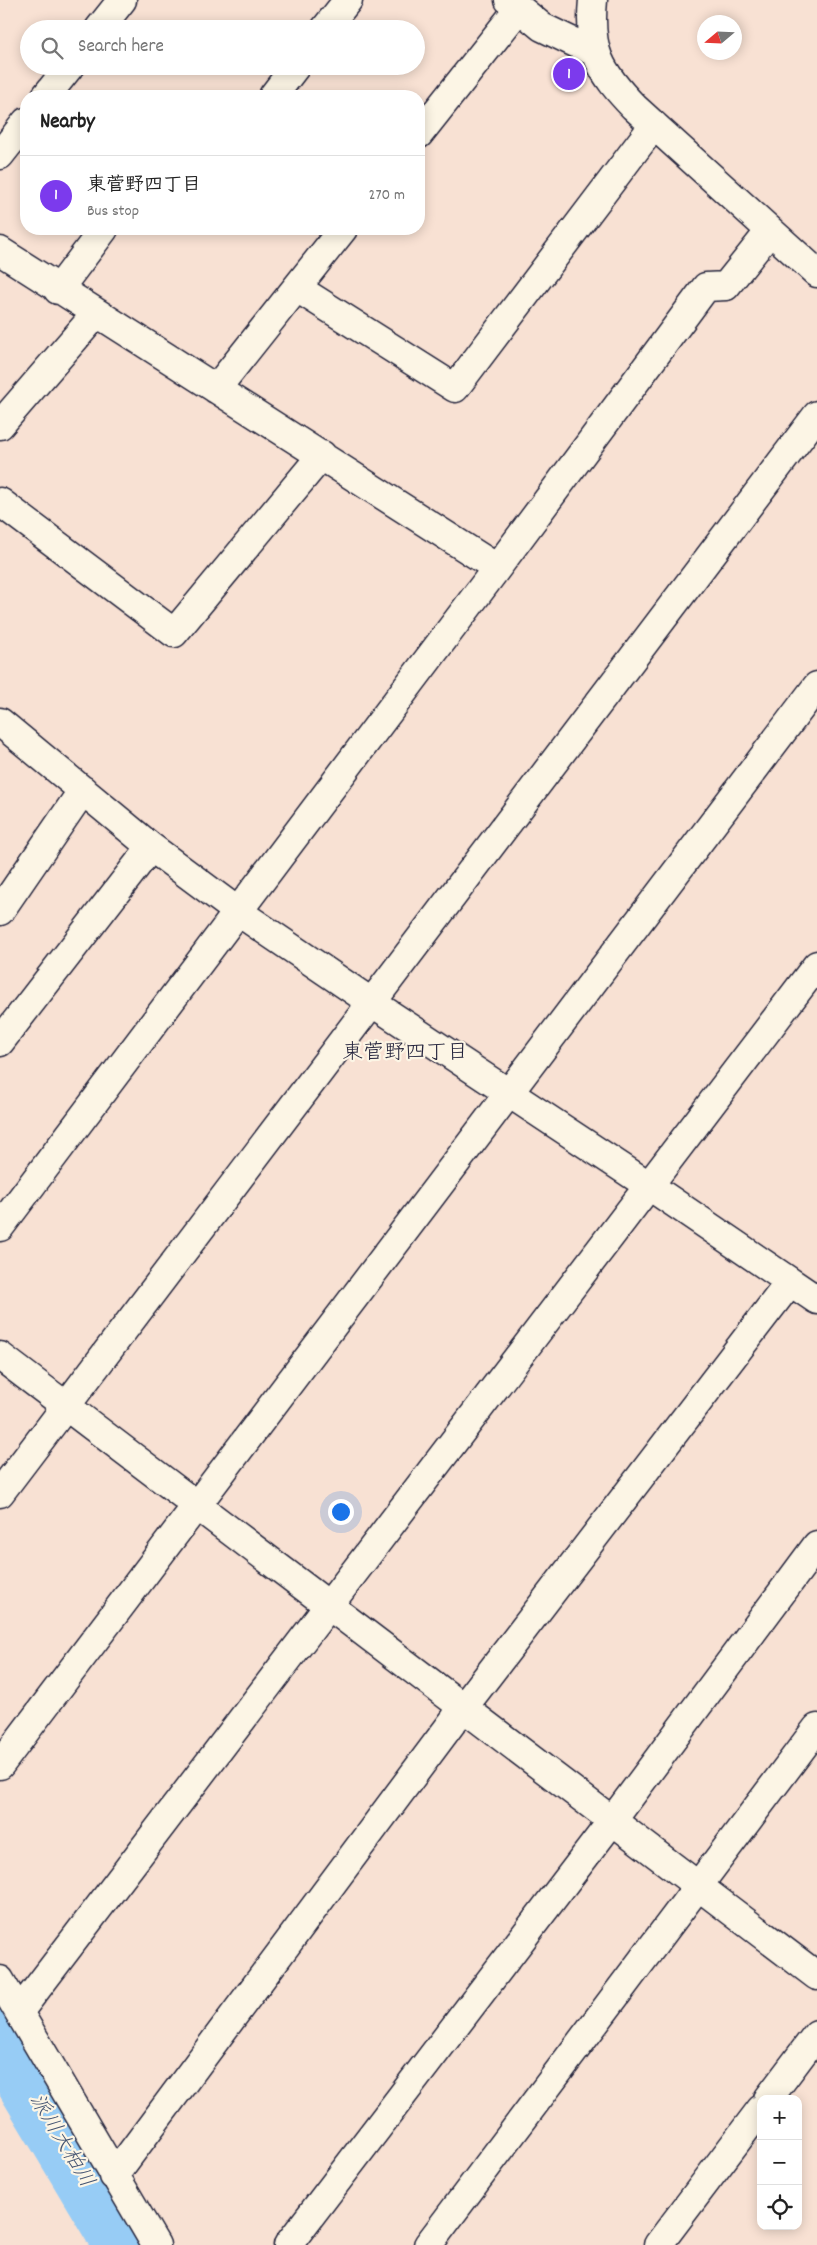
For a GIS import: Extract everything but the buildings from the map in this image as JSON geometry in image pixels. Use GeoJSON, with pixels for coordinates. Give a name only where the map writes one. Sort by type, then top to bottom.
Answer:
{"type":"FeatureCollection","features":[{"type":"Feature","properties":{"kind":"street"},"geometry":{"type":"LineString","coordinates":[[106,20],[122,0]]}},
{"type":"Feature","properties":{"kind":"street"},"geometry":{"type":"LineString","coordinates":[[333,20],[348,0]]}},
{"type":"Feature","properties":{"kind":"street"},"geometry":{"type":"LineString","coordinates":[[593,0],[594,52],[611,83],[654,125],[817,273]]}},
{"type":"Feature","properties":{"kind":"street"},"geometry":{"type":"LineString","coordinates":[[425,126],[514,4],[542,27],[594,52]]}},
{"type":"Feature","properties":{"kind":"street"},"geometry":{"type":"LineString","coordinates":[[51,90],[63,75]]}},
{"type":"Feature","properties":{"kind":"street"},"geometry":{"type":"LineString","coordinates":[[278,90],[289,75]]}},
{"type":"Feature","properties":{"kind":"street"},"geometry":{"type":"LineString","coordinates":[[297,288],[455,388],[654,125]]}},
{"type":"Feature","properties":{"kind":"street"},"geometry":{"type":"LineString","coordinates":[[0,155],[20,130]]}},
{"type":"Feature","properties":{"kind":"street"},"geometry":{"type":"LineString","coordinates":[[0,1227],[497,568],[706,287],[726,286],[770,231]]}},
{"type":"Feature","properties":{"kind":"street"},"geometry":{"type":"LineString","coordinates":[[58,290],[99,235]]}},
{"type":"Feature","properties":{"kind":"street"},"geometry":{"type":"LineString","coordinates":[[216,389],[339,235]]}},
{"type":"Feature","properties":{"kind":"street"},"geometry":{"type":"LineString","coordinates":[[0,251],[58,290],[322,455],[497,568]]}},
{"type":"Feature","properties":{"kind":"street"},"geometry":{"type":"LineString","coordinates":[[0,425],[96,314]]}},
{"type":"Feature","properties":{"kind":"street"},"geometry":{"type":"LineString","coordinates":[[0,1493],[817,415]]}},
{"type":"Feature","properties":{"kind":"street"},"geometry":{"type":"LineString","coordinates":[[0,502],[174,633],[322,455]]}},
{"type":"Feature","properties":{"kind":"street"},"geometry":{"type":"LineString","coordinates":[[0,1765],[817,686]]}},
{"type":"Feature","properties":{"kind":"street"},"geometry":{"type":"LineString","coordinates":[[4,734],[83,790],[151,847],[237,911],[371,1002],[648,1184],[817,1300]]}},
{"type":"Feature","properties":{"kind":"street"},"geometry":{"type":"LineString","coordinates":[[0,911],[83,790]]}},
{"type":"Feature","properties":{"kind":"street"},"geometry":{"type":"LineString","coordinates":[[0,1042],[151,847]]}},
{"type":"Feature","properties":{"kind":"street"},"geometry":{"type":"LineString","coordinates":[[19,2012],[648,1184],[817,965]]}},
{"type":"Feature","properties":{"kind":"street"},"geometry":{"type":"LineString","coordinates":[[114,2176],[463,1708],[790,1282]]}},
{"type":"Feature","properties":{"kind":"street"},"geometry":{"type":"LineString","coordinates":[[0,1356],[817,1976]]}},
{"type":"Feature","properties":{"kind":"street"},"geometry":{"type":"LineString","coordinates":[[288,2245],[612,1821],[817,1545]]}},
{"type":"Feature","properties":{"kind":"street"},"geometry":{"type":"LineString","coordinates":[[428,2245],[817,1728]]}},
{"type":"Feature","properties":{"kind":"street"},"geometry":{"type":"LineString","coordinates":[[0,1980],[156,2245]]}},
{"type":"Feature","properties":{"kind":"street"},"geometry":{"type":"LineString","coordinates":[[771,2095],[817,2034]]}},
{"type":"Feature","properties":{"kind":"street"},"geometry":{"type":"LineString","coordinates":[[658,2245],[757,2114]]}},
{"type":"Feature","properties":{"kind":"waterway","name":"派川大柏川"},"geometry":{"type":"LineString","coordinates":[[0,2034],[126,2245]]}},
{"type":"Feature","properties":{"kind":"place","name":"東菅野四丁目"},"geometry":{"type":"Point","coordinates":[569,74]}},
{"type":"Feature","properties":{"kind":"district","name":"東菅野四丁目"},"geometry":{"type":"Point","coordinates":[405,1051]}}]}
